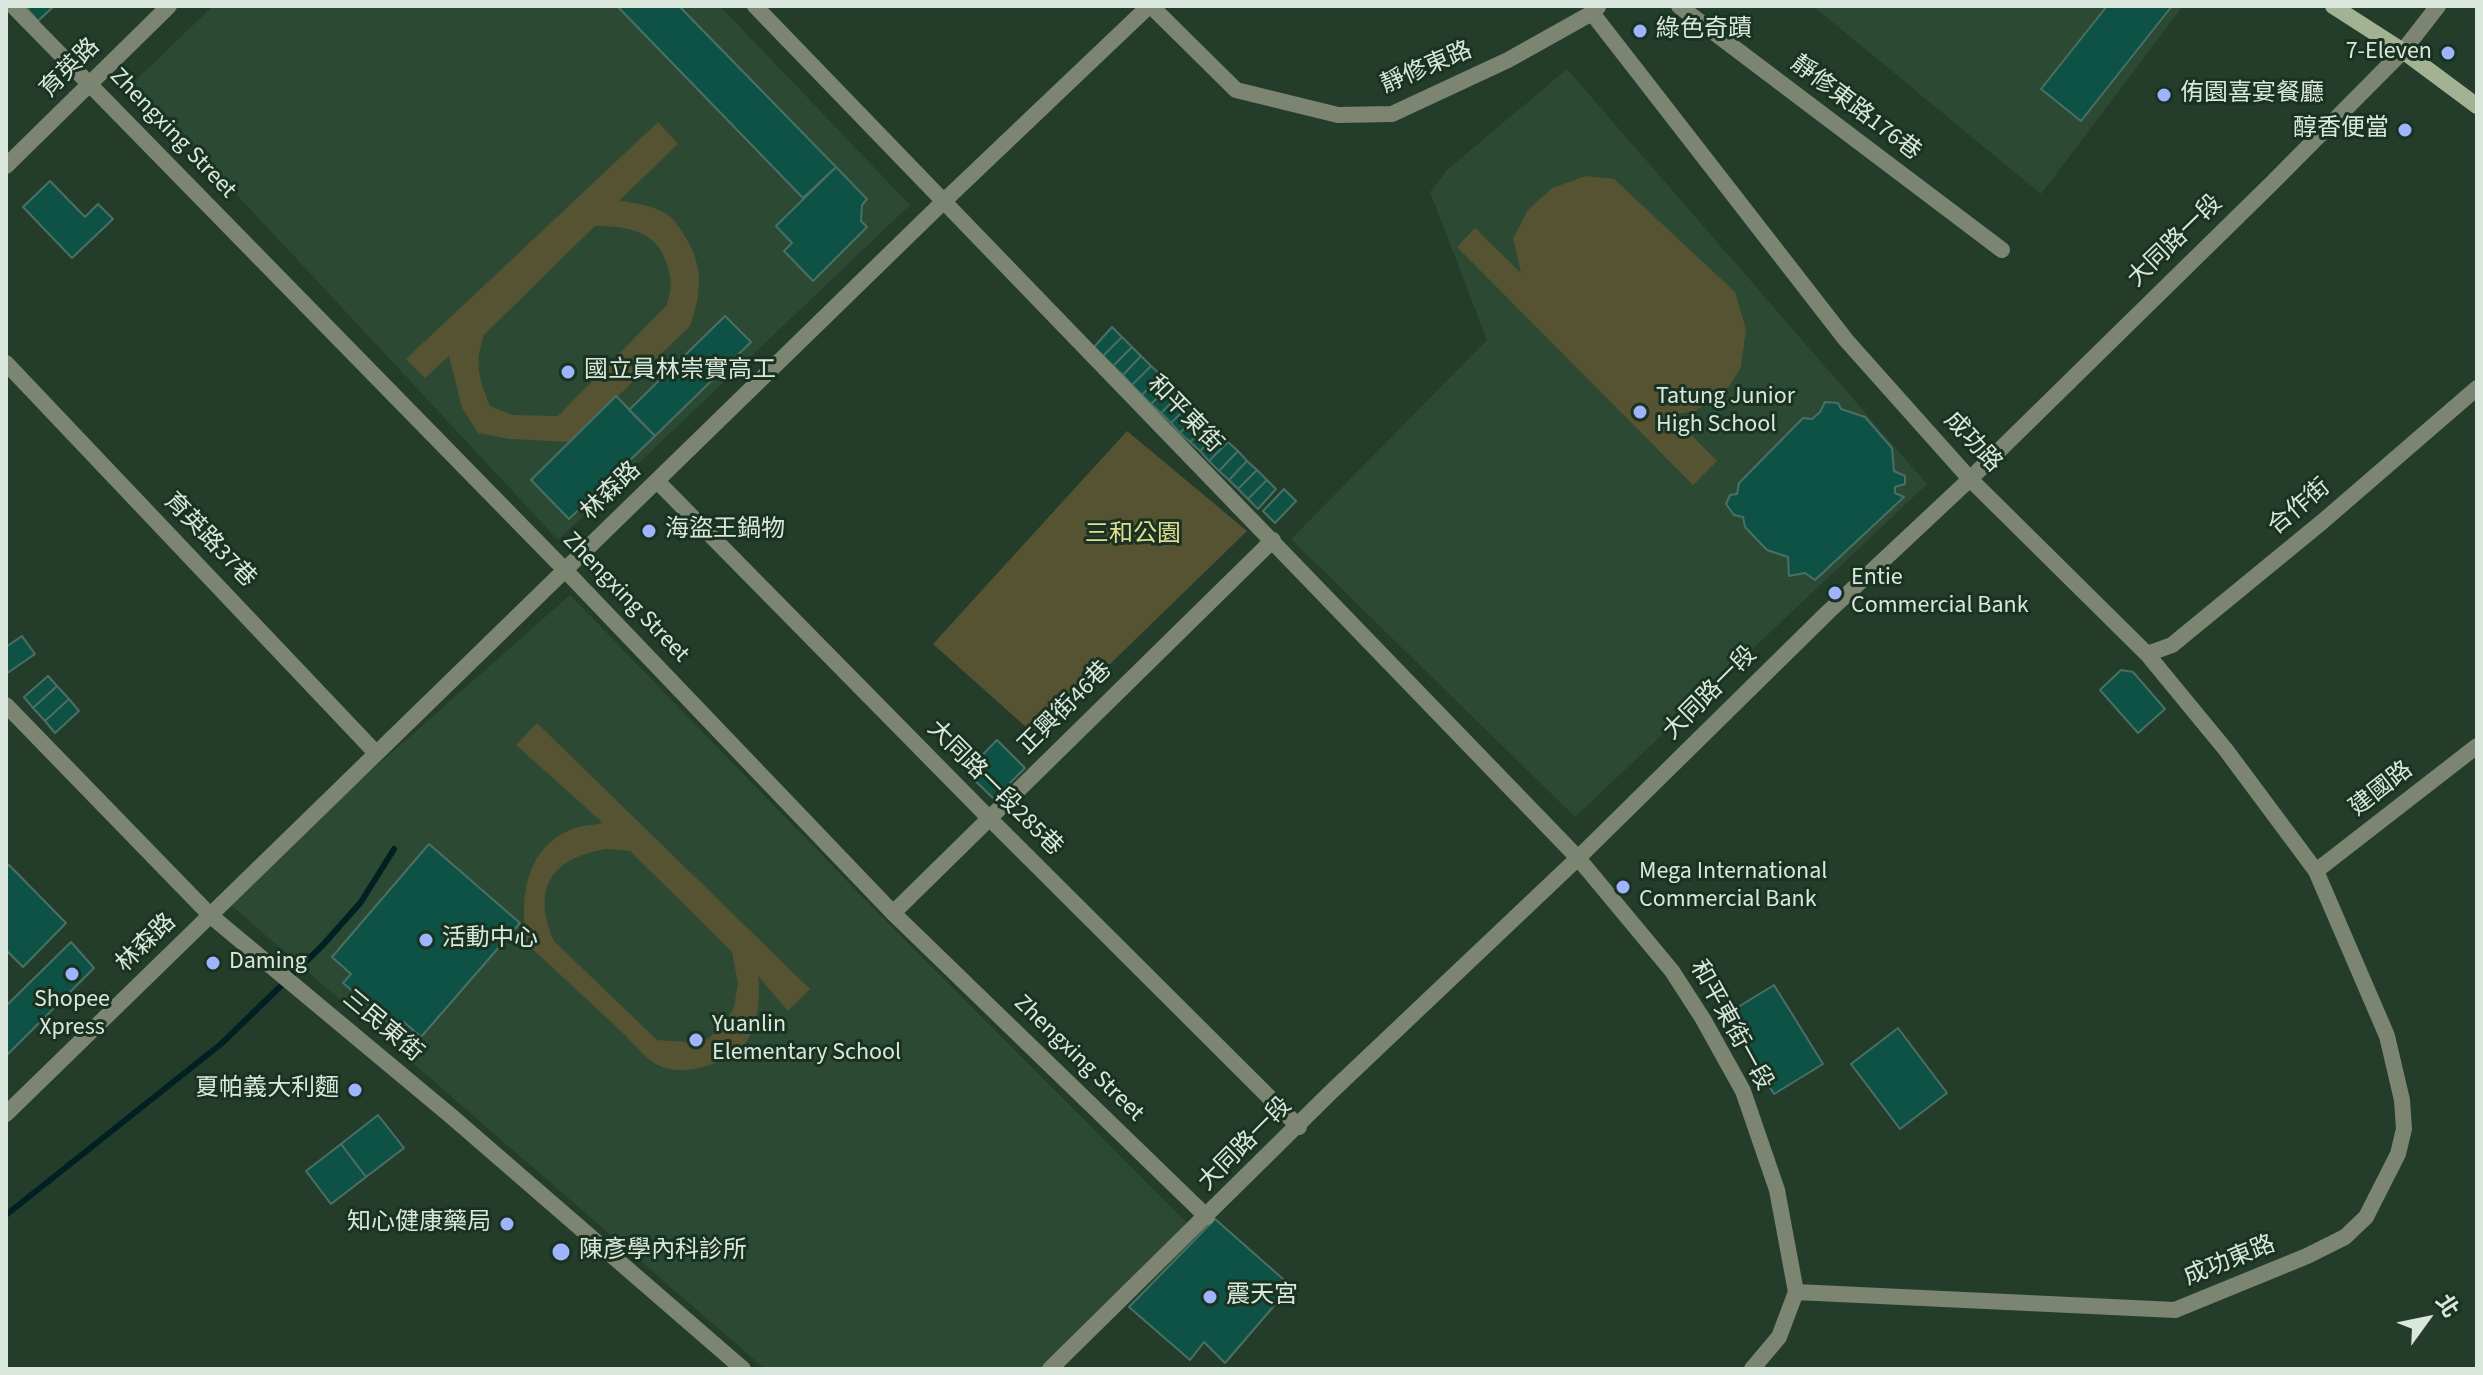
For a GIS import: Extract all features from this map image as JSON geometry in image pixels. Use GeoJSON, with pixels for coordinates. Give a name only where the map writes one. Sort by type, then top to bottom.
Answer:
{"type":"FeatureCollection","features":[{"type":"Feature","properties":{"kind":"street","name":"Zhengxing Street"},"geometry":{"type":"LineString","coordinates":[[13,6],[565,570],[893,913],[1207,1217]]}},
{"type":"Feature","properties":{"kind":"street","name":"育英路"},"geometry":{"type":"LineString","coordinates":[[6,166],[169,6]]}},
{"type":"Feature","properties":{"kind":"street","name":"和平東街"},"geometry":{"type":"LineString","coordinates":[[755,6],[1578,858]]}},
{"type":"Feature","properties":{"kind":"street","name":"林森路"},"geometry":{"type":"LineString","coordinates":[[6,1114],[943,202],[1150,6]]}},
{"type":"Feature","properties":{"kind":"street","name":"靜修東路"},"geometry":{"type":"LineString","coordinates":[[1150,6],[1236,90],[1338,115],[1392,114],[1508,60],[1596,9]]}},
{"type":"Feature","properties":{"kind":"street","name":"靜修東路176巷"},"geometry":{"type":"LineString","coordinates":[[1679,6],[2002,250]]}},
{"type":"Feature","properties":{"kind":"street"},"geometry":{"type":"LineString","coordinates":[[2333,6],[2403,51],[2477,106]]}},
{"type":"Feature","properties":{"kind":"street","name":"大同路一段"},"geometry":{"type":"LineString","coordinates":[[1050,1369],[1299,1127],[1331,1092],[1970,479],[2403,51],[2438,6]]}},
{"type":"Feature","properties":{"kind":"street","name":"成功路"},"geometry":{"type":"LineString","coordinates":[[1596,9],[1846,340],[1970,479],[2147,654],[2226,750],[2316,871],[2328,895]]}},
{"type":"Feature","properties":{"kind":"street","name":"育英路37巷"},"geometry":{"type":"LineString","coordinates":[[6,363],[376,753]]}},
{"type":"Feature","properties":{"kind":"street","name":"合作街"},"geometry":{"type":"LineString","coordinates":[[2147,654],[2172,645],[2322,522],[2477,388]]}},
{"type":"Feature","properties":{"kind":"street","name":"大同路一段285巷"},"geometry":{"type":"LineString","coordinates":[[657,481],[1299,1127]]}},
{"type":"Feature","properties":{"kind":"street","name":"正興街46巷"},"geometry":{"type":"LineString","coordinates":[[893,913],[1273,540]]}},
{"type":"Feature","properties":{"kind":"street","name":"三民東街"},"geometry":{"type":"LineString","coordinates":[[6,705],[211,916],[451,1116],[743,1369]]}},
{"type":"Feature","properties":{"kind":"street","name":"建國路"},"geometry":{"type":"LineString","coordinates":[[2316,871],[2477,746]]}},
{"type":"Feature","properties":{"kind":"street","name":"和平東街一段"},"geometry":{"type":"LineString","coordinates":[[1578,858],[1672,971],[1743,1091],[1777,1190],[1796,1292]]}},
{"type":"Feature","properties":{"kind":"street","name":"成功東路"},"geometry":{"type":"LineString","coordinates":[[1796,1292],[2175,1310],[2255,1279],[2345,1237],[2366,1217],[2398,1154],[2404,1129],[2402,1100],[2387,1036],[2328,895]]}},
{"type":"Feature","properties":{"kind":"street"},"geometry":{"type":"LineString","coordinates":[[1752,1369],[1779,1337],[1796,1292]]}},
{"type":"Feature","properties":{"kind":"shaded area","name":"國立員林崇實高工"},"geometry":{"type":"Polygon","coordinates":[[[213,6],[720,6],[910,205],[558,540],[133,83],[213,6]]]}},
{"type":"Feature","properties":{"kind":"shaded area"},"geometry":{"type":"Polygon","coordinates":[[[1813,6],[2183,6],[2041,194],[1813,6]]]}},
{"type":"Feature","properties":{"kind":"shaded area","name":"Tatung Junior High School"},"geometry":{"type":"Polygon","coordinates":[[[1567,69],[1927,484],[1575,817],[1291,539],[1487,340],[1430,192],[1447,170],[1567,69]]]}},
{"type":"Feature","properties":{"kind":"shaded area","name":"Yuanlin Elementary School"},"geometry":{"type":"Polygon","coordinates":[[[570,595],[876,911],[1189,1225],[1042,1369],[765,1369],[225,900],[570,595]]]}},
{"type":"Feature","properties":{"kind":"green space"},"geometry":{"type":"Polygon","coordinates":[[[658,122],[678,144],[619,201],[651,207],[668,215],[690,246],[698,268],[699,291],[690,326],[571,442],[510,439],[478,433],[462,408],[449,356],[425,378],[406,359],[658,122]],[[595,226],[484,335],[479,371],[490,406],[512,415],[558,416],[666,306],[670,275],[662,253],[648,237],[638,232],[595,226]]]}},
{"type":"Feature","properties":{"kind":"green space"},"geometry":{"type":"Polygon","coordinates":[[[1586,176],[1614,179],[1735,292],[1746,329],[1741,367],[1725,393],[1695,411],[1672,415],[1717,461],[1693,485],[1457,247],[1475,228],[1521,273],[1513,238],[1528,210],[1552,188],[1586,176]]]}},
{"type":"Feature","properties":{"kind":"green space","name":"三和公園"},"geometry":{"type":"Polygon","coordinates":[[[1127,431],[1247,531],[1036,736],[933,644],[1127,431]]]}},
{"type":"Feature","properties":{"kind":"green space"},"geometry":{"type":"Polygon","coordinates":[[[537,723],[810,989],[788,1011],[758,976],[756,1021],[739,1050],[729,1057],[694,1069],[675,1070],[649,1060],[527,944],[524,909],[536,859],[560,835],[578,827],[603,823],[516,745],[537,723]],[[608,849],[589,853],[560,867],[546,890],[547,922],[554,941],[657,1040],[687,1042],[708,1039],[725,1023],[734,1007],[738,983],[732,952],[630,851],[608,849]]]}},
{"type":"Feature","properties":{"kind":"building"},"geometry":{"type":"Polygon","coordinates":[[[25,6],[54,6],[38,21],[25,6]]]}},
{"type":"Feature","properties":{"kind":"building"},"geometry":{"type":"Polygon","coordinates":[[[617,6],[679,6],[836,167],[803,198],[617,6]]]}},
{"type":"Feature","properties":{"kind":"building"},"geometry":{"type":"Polygon","coordinates":[[[2107,6],[2172,6],[2081,121],[2041,89],[2107,6]]]}},
{"type":"Feature","properties":{"kind":"building"},"geometry":{"type":"Polygon","coordinates":[[[836,167],[867,199],[862,205],[861,221],[867,227],[813,281],[784,251],[792,243],[776,226],[836,167]]]}},
{"type":"Feature","properties":{"kind":"building"},"geometry":{"type":"Polygon","coordinates":[[[50,181],[85,217],[98,204],[113,219],[72,258],[23,207],[50,181]]]}},
{"type":"Feature","properties":{"kind":"building"},"geometry":{"type":"Polygon","coordinates":[[[725,316],[751,342],[655,436],[629,410],[725,316]]]}},
{"type":"Feature","properties":{"kind":"building"},"geometry":{"type":"Polygon","coordinates":[[[1112,327],[1122,337],[1103,356],[1094,347],[1112,327]]]}},
{"type":"Feature","properties":{"kind":"building"},"geometry":{"type":"Polygon","coordinates":[[[1122,337],[1132,347],[1113,366],[1103,356],[1122,337]]]}},
{"type":"Feature","properties":{"kind":"building"},"geometry":{"type":"Polygon","coordinates":[[[1132,347],[1141,356],[1123,375],[1113,366],[1132,347]]]}},
{"type":"Feature","properties":{"kind":"building"},"geometry":{"type":"Polygon","coordinates":[[[1141,356],[1151,366],[1132,385],[1123,375],[1141,356]]]}},
{"type":"Feature","properties":{"kind":"building"},"geometry":{"type":"Polygon","coordinates":[[[1151,366],[1161,375],[1142,395],[1132,385],[1151,366]]]}},
{"type":"Feature","properties":{"kind":"building"},"geometry":{"type":"Polygon","coordinates":[[[1161,375],[1170,385],[1151,404],[1142,395],[1161,375]]]}},
{"type":"Feature","properties":{"kind":"building"},"geometry":{"type":"Polygon","coordinates":[[[1170,385],[1180,394],[1161,413],[1151,404],[1170,385]]]}},
{"type":"Feature","properties":{"kind":"building"},"geometry":{"type":"Polygon","coordinates":[[[1180,394],[1190,404],[1171,423],[1161,413],[1180,394]]]}},
{"type":"Feature","properties":{"kind":"building"},"geometry":{"type":"Polygon","coordinates":[[[616,396],[655,436],[569,519],[531,480],[616,396]]]}},
{"type":"Feature","properties":{"kind":"building"},"geometry":{"type":"Polygon","coordinates":[[[1825,402],[1838,403],[1841,409],[1865,417],[1892,448],[1894,471],[1905,476],[1905,484],[1895,487],[1895,493],[1904,497],[1815,580],[1805,573],[1789,576],[1788,557],[1767,550],[1745,527],[1743,517],[1734,515],[1726,504],[1730,495],[1737,494],[1739,483],[1803,418],[1812,419],[1820,412],[1825,402]]]}},
{"type":"Feature","properties":{"kind":"building"},"geometry":{"type":"Polygon","coordinates":[[[1190,404],[1199,413],[1180,433],[1171,423],[1190,404]]]}},
{"type":"Feature","properties":{"kind":"building"},"geometry":{"type":"Polygon","coordinates":[[[1199,413],[1209,422],[1190,442],[1180,433],[1199,413]]]}},
{"type":"Feature","properties":{"kind":"building"},"geometry":{"type":"Polygon","coordinates":[[[1209,422],[1219,432],[1200,451],[1190,442],[1209,422]]]}},
{"type":"Feature","properties":{"kind":"building"},"geometry":{"type":"Polygon","coordinates":[[[1219,432],[1228,442],[1209,461],[1200,451],[1219,432]]]}},
{"type":"Feature","properties":{"kind":"building"},"geometry":{"type":"Polygon","coordinates":[[[1228,442],[1238,451],[1219,471],[1209,461],[1228,442]]]}},
{"type":"Feature","properties":{"kind":"building"},"geometry":{"type":"Polygon","coordinates":[[[1238,451],[1247,461],[1229,480],[1219,471],[1238,451]]]}},
{"type":"Feature","properties":{"kind":"building"},"geometry":{"type":"Polygon","coordinates":[[[1247,461],[1257,470],[1238,489],[1229,480],[1247,461]]]}},
{"type":"Feature","properties":{"kind":"building"},"geometry":{"type":"Polygon","coordinates":[[[1257,470],[1267,480],[1248,499],[1238,489],[1257,470]]]}},
{"type":"Feature","properties":{"kind":"building"},"geometry":{"type":"Polygon","coordinates":[[[1267,480],[1276,489],[1258,509],[1248,499],[1267,480]]]}},
{"type":"Feature","properties":{"kind":"building"},"geometry":{"type":"Polygon","coordinates":[[[1284,489],[1296,501],[1275,523],[1263,511],[1284,489]]]}},
{"type":"Feature","properties":{"kind":"building"},"geometry":{"type":"Polygon","coordinates":[[[22,636],[35,654],[6,674],[6,647],[22,636]]]}},
{"type":"Feature","properties":{"kind":"building"},"geometry":{"type":"Polygon","coordinates":[[[2121,670],[2133,672],[2165,709],[2138,733],[2100,690],[2121,670]]]}},
{"type":"Feature","properties":{"kind":"building"},"geometry":{"type":"Polygon","coordinates":[[[48,676],[57,686],[33,708],[24,697],[48,676]]]}},
{"type":"Feature","properties":{"kind":"building"},"geometry":{"type":"Polygon","coordinates":[[[57,686],[69,699],[45,721],[33,708],[57,686]]]}},
{"type":"Feature","properties":{"kind":"building"},"geometry":{"type":"Polygon","coordinates":[[[69,699],[79,711],[55,733],[45,721],[69,699]]]}},
{"type":"Feature","properties":{"kind":"building"},"geometry":{"type":"Polygon","coordinates":[[[997,740],[1025,768],[994,799],[966,772],[997,740]]]}},
{"type":"Feature","properties":{"kind":"building","name":"活動中心"},"geometry":{"type":"Polygon","coordinates":[[[429,844],[520,923],[421,1037],[404,1022],[397,1029],[343,983],[351,974],[332,957],[429,844]]]}},
{"type":"Feature","properties":{"kind":"building"},"geometry":{"type":"Polygon","coordinates":[[[9,865],[66,923],[23,967],[6,950],[6,867],[9,865]]]}},
{"type":"Feature","properties":{"kind":"building"},"geometry":{"type":"Polygon","coordinates":[[[71,942],[94,968],[6,1056],[6,1006],[71,942]]]}},
{"type":"Feature","properties":{"kind":"building"},"geometry":{"type":"Polygon","coordinates":[[[1774,985],[1823,1064],[1774,1094],[1725,1015],[1774,985]]]}},
{"type":"Feature","properties":{"kind":"building"},"geometry":{"type":"Polygon","coordinates":[[[1898,1028],[1947,1093],[1900,1129],[1851,1064],[1898,1028]]]}},
{"type":"Feature","properties":{"kind":"building"},"geometry":{"type":"Polygon","coordinates":[[[378,1115],[404,1148],[366,1177],[341,1144],[378,1115]]]}},
{"type":"Feature","properties":{"kind":"building"},"geometry":{"type":"Polygon","coordinates":[[[341,1144],[366,1177],[331,1204],[306,1171],[341,1144]]]}},
{"type":"Feature","properties":{"kind":"building","name":"震天宮"},"geometry":{"type":"Polygon","coordinates":[[[1215,1219],[1291,1286],[1225,1363],[1204,1342],[1190,1360],[1129,1307],[1215,1219]]]}},
{"type":"Feature","properties":{"kind":"waterway"},"geometry":{"type":"LineString","coordinates":[[6,1215],[221,1044],[322,946],[361,902],[394,849]]}},
{"type":"Feature","properties":{"kind":"place","name":"綠色奇蹟"},"geometry":{"type":"Point","coordinates":[1640,31]}},
{"type":"Feature","properties":{"kind":"place","name":"7-Eleven"},"geometry":{"type":"Point","coordinates":[2448,53]}},
{"type":"Feature","properties":{"kind":"place","name":"侑園喜宴餐廳"},"geometry":{"type":"Point","coordinates":[2164,95]}},
{"type":"Feature","properties":{"kind":"place","name":"醇香便當"},"geometry":{"type":"Point","coordinates":[2405,130]}},
{"type":"Feature","properties":{"kind":"place","name":"國立員林崇實高工"},"geometry":{"type":"Point","coordinates":[568,372]}},
{"type":"Feature","properties":{"kind":"place","name":"Tatung Junior High School"},"geometry":{"type":"Point","coordinates":[1640,412]}},
{"type":"Feature","properties":{"kind":"place","name":"海盜王鍋物"},"geometry":{"type":"Point","coordinates":[649,531]}},
{"type":"Feature","properties":{"kind":"place","name":"Entie Commercial Bank"},"geometry":{"type":"Point","coordinates":[1835,593]}},
{"type":"Feature","properties":{"kind":"place","name":"Mega International Commercial Bank"},"geometry":{"type":"Point","coordinates":[1623,887]}},
{"type":"Feature","properties":{"kind":"place","name":"活動中心"},"geometry":{"type":"Point","coordinates":[426,940]}},
{"type":"Feature","properties":{"kind":"place","name":"Daming"},"geometry":{"type":"Point","coordinates":[213,963]}},
{"type":"Feature","properties":{"kind":"place","name":"Shopee Xpress"},"geometry":{"type":"Point","coordinates":[72,974]}},
{"type":"Feature","properties":{"kind":"place","name":"Yuanlin Elementary School"},"geometry":{"type":"Point","coordinates":[696,1040]}},
{"type":"Feature","properties":{"kind":"place","name":"夏帕義大利麵"},"geometry":{"type":"Point","coordinates":[355,1090]}},
{"type":"Feature","properties":{"kind":"place","name":"知心健康藥局"},"geometry":{"type":"Point","coordinates":[507,1224]}},
{"type":"Feature","properties":{"kind":"place","name":"陳彥學內科診所"},"geometry":{"type":"Point","coordinates":[561,1252]}},
{"type":"Feature","properties":{"kind":"place","name":"震天宮"},"geometry":{"type":"Point","coordinates":[1210,1297]}}]}
